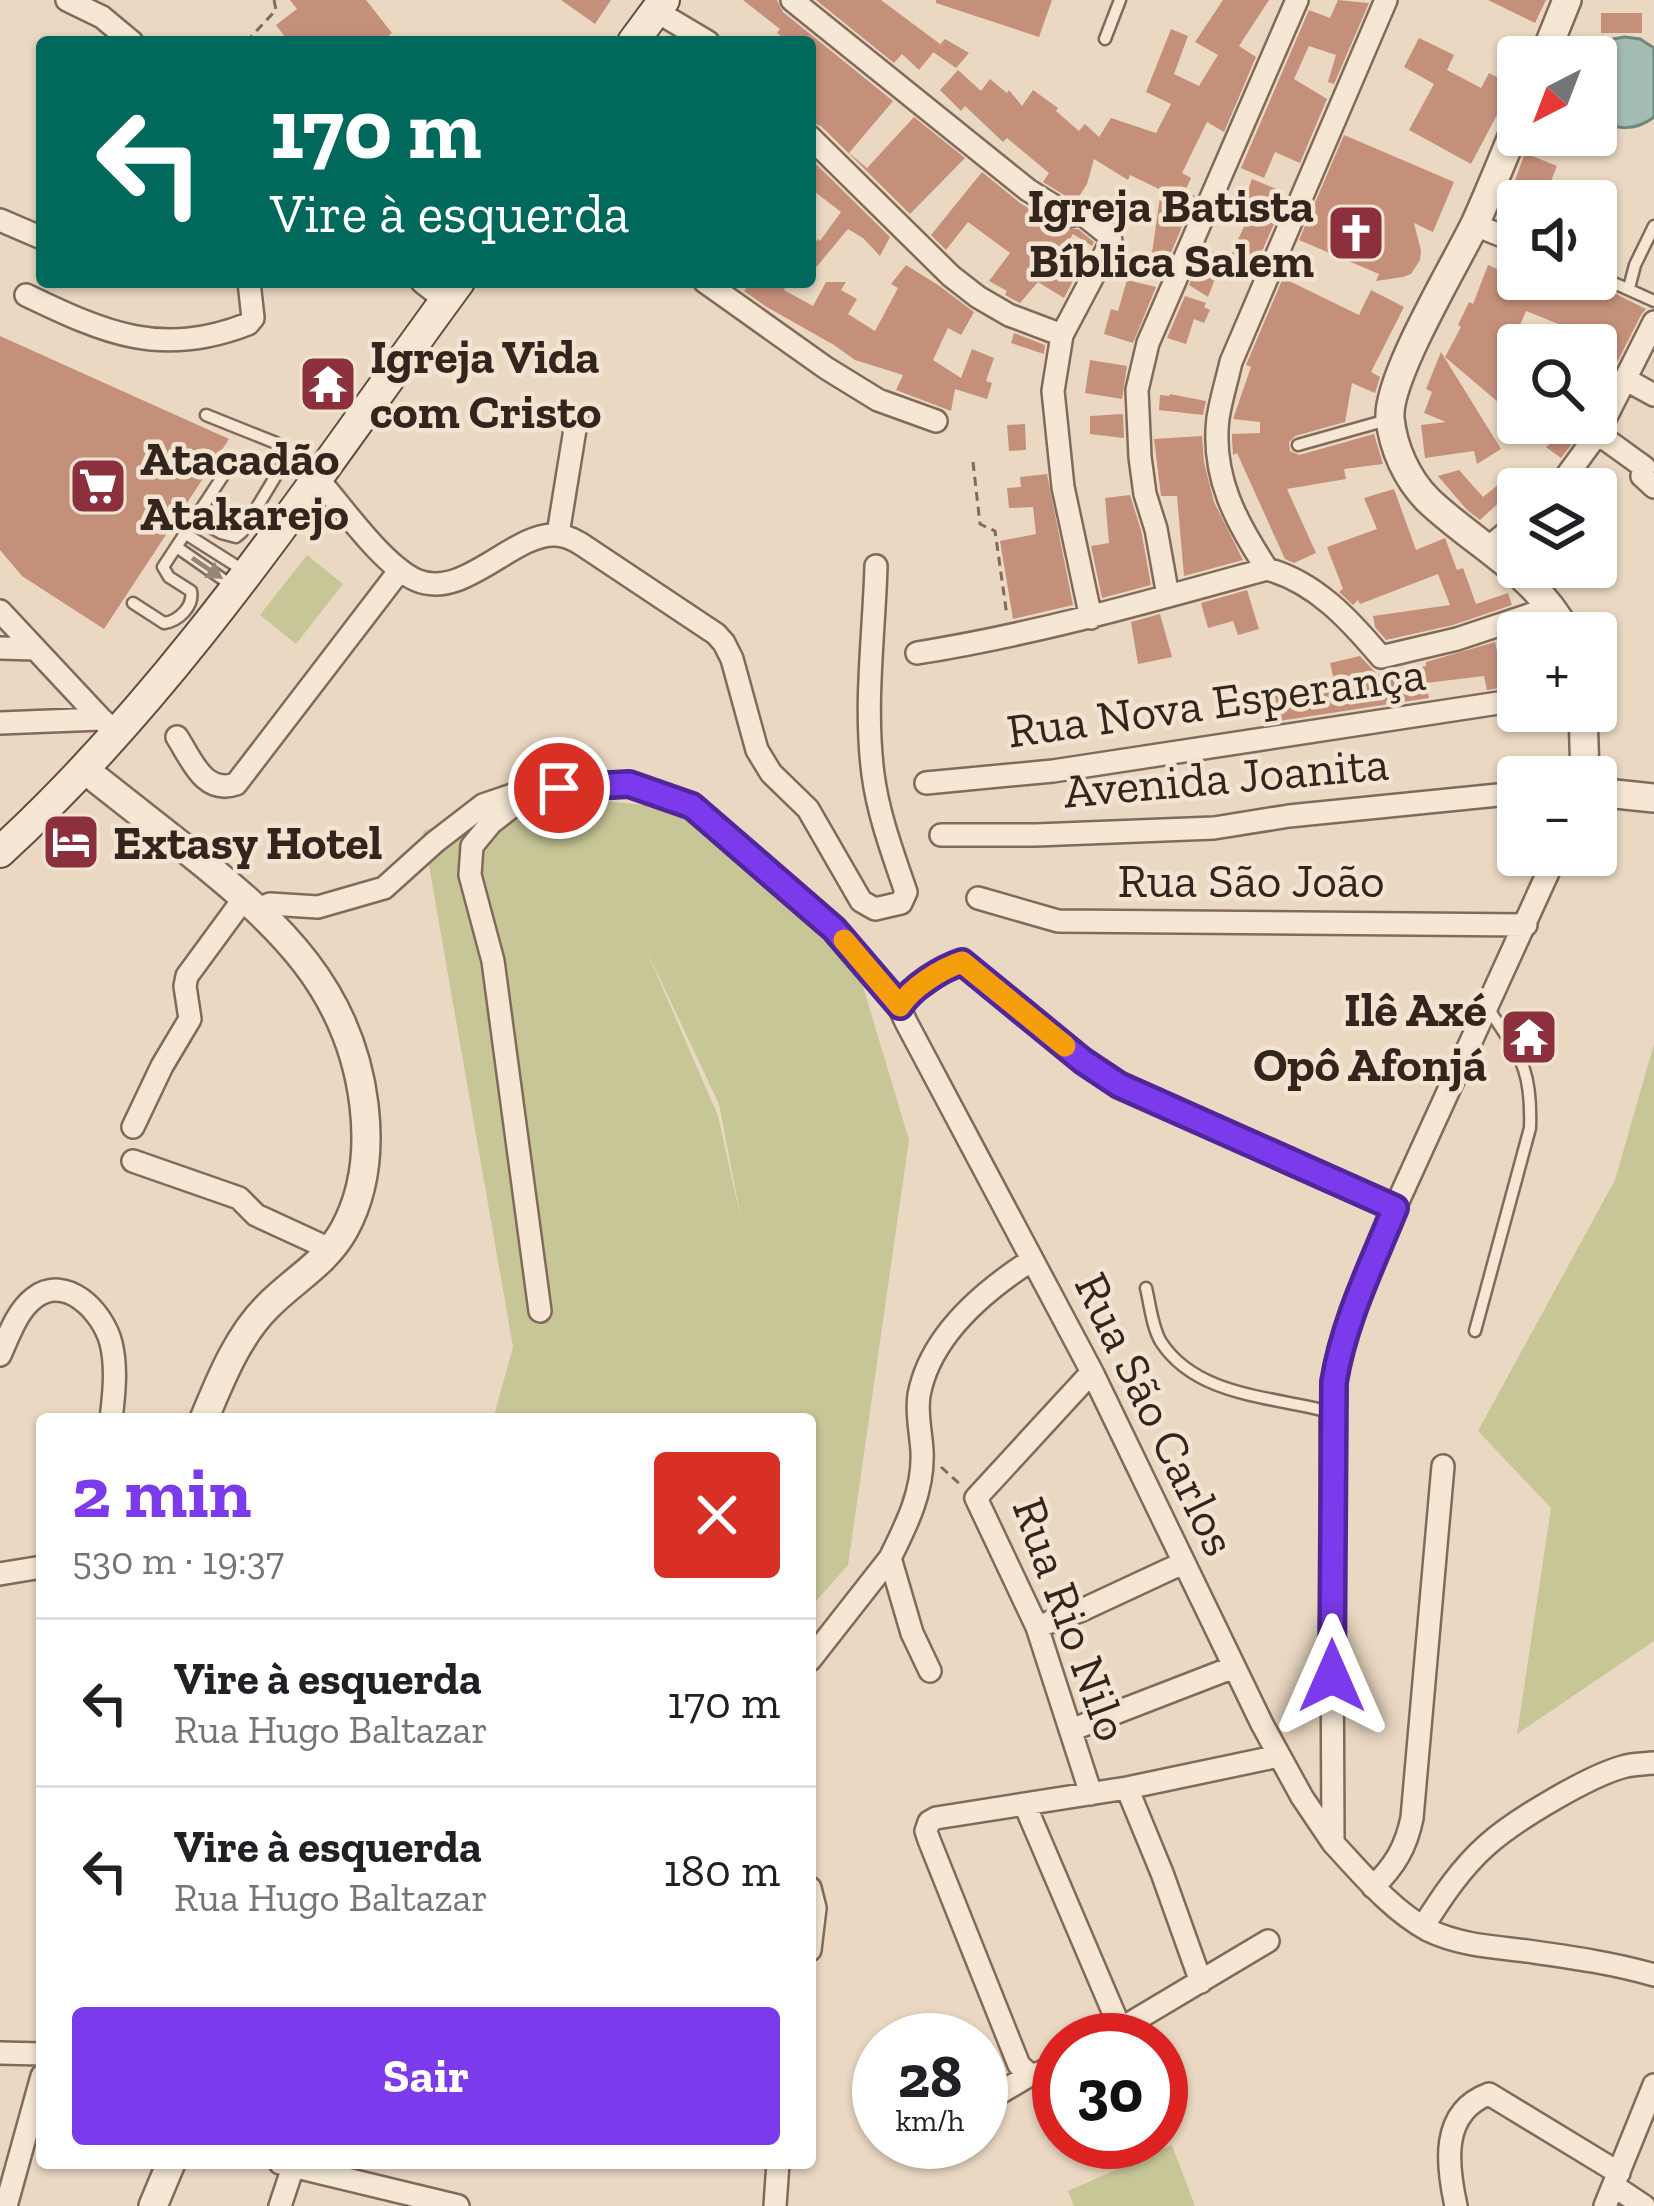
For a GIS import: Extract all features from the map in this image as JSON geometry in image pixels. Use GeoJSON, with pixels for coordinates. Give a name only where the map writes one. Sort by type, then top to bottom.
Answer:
{"type":"FeatureCollection","features":[{"type":"Feature","properties":{"kind":"main road"},"geometry":{"type":"LineString","coordinates":[[638,36],[660,6]]}},
{"type":"Feature","properties":{"kind":"main road"},"geometry":{"type":"LineString","coordinates":[[0,852],[85,770],[109,726],[243,581],[318,479],[442,288]]}},
{"type":"Feature","properties":{"kind":"street"},"geometry":{"type":"LineString","coordinates":[[67,0],[102,16],[125,36]]}},
{"type":"Feature","properties":{"kind":"street"},"geometry":{"type":"LineString","coordinates":[[792,0],[1028,190],[1070,216],[1081,212],[1108,233],[1111,242],[1062,335],[1053,391],[1063,487],[1091,618]]}},
{"type":"Feature","properties":{"kind":"street"},"geometry":{"type":"LineString","coordinates":[[1168,596],[1145,494],[1137,390],[1148,343],[1297,0]]}},
{"type":"Feature","properties":{"kind":"street"},"geometry":{"type":"LineString","coordinates":[[1267,568],[1239,526],[1226,494],[1218,455],[1218,418],[1231,362],[1386,0]]}},
{"type":"Feature","properties":{"kind":"street"},"geometry":{"type":"LineString","coordinates":[[1552,36],[1567,0]]}},
{"type":"Feature","properties":{"kind":"street"},"geometry":{"type":"LineString","coordinates":[[660,6],[700,36]]}},
{"type":"Feature","properties":{"kind":"street"},"geometry":{"type":"LineString","coordinates":[[816,142],[951,276],[1009,314],[1062,335]]}},
{"type":"Feature","properties":{"kind":"street"},"geometry":{"type":"LineString","coordinates":[[1503,156],[1396,382],[1390,418],[1406,473],[1428,499],[1516,569],[1555,612]]}},
{"type":"Feature","properties":{"kind":"street"},"geometry":{"type":"LineString","coordinates":[[0,220],[36,235]]}},
{"type":"Feature","properties":{"kind":"street"},"geometry":{"type":"LineString","coordinates":[[1474,224],[1497,234]]}},
{"type":"Feature","properties":{"kind":"street"},"geometry":{"type":"LineString","coordinates":[[26,295],[104,331],[180,342],[248,325],[254,318],[250,288]]}},
{"type":"Feature","properties":{"kind":"street"},"geometry":{"type":"LineString","coordinates":[[714,288],[861,390],[935,421]]}},
{"type":"Feature","properties":{"kind":"street"},"geometry":{"type":"LineString","coordinates":[[1617,389],[1654,322]]}},
{"type":"Feature","properties":{"kind":"street"},"geometry":{"type":"LineString","coordinates":[[1624,379],[1654,395]]}},
{"type":"Feature","properties":{"kind":"street"},"geometry":{"type":"LineString","coordinates":[[558,535],[578,417]]}},
{"type":"Feature","properties":{"kind":"street"},"geometry":{"type":"LineString","coordinates":[[1614,444],[1645,466],[1642,476],[1654,488]]}},
{"type":"Feature","properties":{"kind":"street"},"geometry":{"type":"LineString","coordinates":[[318,479],[400,571],[428,584],[457,580],[535,539],[558,535],[581,544],[716,634],[732,659],[757,751],[771,773],[808,808],[850,885],[866,907],[875,909],[901,903],[906,892],[873,776],[869,698],[877,566]]}},
{"type":"Feature","properties":{"kind":"street"},"geometry":{"type":"LineString","coordinates":[[1487,548],[1497,540]]}},
{"type":"Feature","properties":{"kind":"street"},"geometry":{"type":"LineString","coordinates":[[917,653],[1091,618],[1267,568],[1311,588],[1381,657],[1457,639],[1552,607]]}},
{"type":"Feature","properties":{"kind":"street"},"geometry":{"type":"LineString","coordinates":[[177,737],[205,781],[227,788],[236,784],[400,571]]}},
{"type":"Feature","properties":{"kind":"street"},"geometry":{"type":"LineString","coordinates":[[0,610],[109,726]]}},
{"type":"Feature","properties":{"kind":"street"},"geometry":{"type":"LineString","coordinates":[[0,648],[35,649]]}},
{"type":"Feature","properties":{"kind":"street","name":"Rua Nova Esperança"},"geometry":{"type":"LineString","coordinates":[[926,783],[1053,771],[1497,703]]}},
{"type":"Feature","properties":{"kind":"street"},"geometry":{"type":"LineString","coordinates":[[0,723],[109,726]]}},
{"type":"Feature","properties":{"kind":"street"},"geometry":{"type":"LineString","coordinates":[[85,770],[251,903],[309,964],[346,1028],[359,1076],[366,1157],[353,1210],[332,1250],[266,1307],[248,1329],[207,1413]]}},
{"type":"Feature","properties":{"kind":"street","name":"Rua São Carlos"},"geometry":{"type":"LineString","coordinates":[[251,903],[318,908],[384,889],[483,805],[524,790],[629,784],[692,806],[834,929],[903,1014],[1092,1372],[1279,1756],[1333,1843],[1373,1887],[1423,1927]]}},
{"type":"Feature","properties":{"kind":"street"},"geometry":{"type":"LineString","coordinates":[[524,790],[522,800],[491,823],[472,846],[470,875],[493,961],[540,1312]]}},
{"type":"Feature","properties":{"kind":"street","name":"Avenida Joanita"},"geometry":{"type":"LineString","coordinates":[[941,835],[1214,828],[1497,795]]}},
{"type":"Feature","properties":{"kind":"street"},"geometry":{"type":"LineString","coordinates":[[1617,795],[1654,799]]}},
{"type":"Feature","properties":{"kind":"street"},"geometry":{"type":"LineString","coordinates":[[1333,1843],[1333,1413],[1339,1351],[1395,1208],[1547,876]]}},
{"type":"Feature","properties":{"kind":"street","name":"Rua São João"},"geometry":{"type":"LineString","coordinates":[[978,898],[1058,921],[1526,925]]}},
{"type":"Feature","properties":{"kind":"street"},"geometry":{"type":"LineString","coordinates":[[133,1127],[190,1019],[187,976],[251,903]]}},
{"type":"Feature","properties":{"kind":"street"},"geometry":{"type":"LineString","coordinates":[[903,1014],[907,996],[962,962],[1119,1085],[1395,1208]]}},
{"type":"Feature","properties":{"kind":"street"},"geometry":{"type":"LineString","coordinates":[[134,1161],[239,1198],[256,1215],[332,1250]]}},
{"type":"Feature","properties":{"kind":"street"},"geometry":{"type":"LineString","coordinates":[[816,1652],[890,1558],[915,1503],[921,1479],[920,1392],[935,1356],[982,1296],[1032,1260]]}},
{"type":"Feature","properties":{"kind":"street"},"geometry":{"type":"LineString","coordinates":[[0,1354],[22,1310],[37,1295],[55,1289],[74,1294],[91,1306],[110,1341],[111,1413]]}},
{"type":"Feature","properties":{"kind":"street","name":"Rua Rio Nilo"},"geometry":{"type":"LineString","coordinates":[[1091,1794],[1036,1627],[976,1498],[1092,1372]]}},
{"type":"Feature","properties":{"kind":"street"},"geometry":{"type":"LineString","coordinates":[[1373,1887],[1400,1856],[1412,1818],[1443,1466]]}},
{"type":"Feature","properties":{"kind":"street"},"geometry":{"type":"LineString","coordinates":[[890,1558],[930,1671]]}},
{"type":"Feature","properties":{"kind":"street"},"geometry":{"type":"LineString","coordinates":[[1036,1627],[1183,1562]]}},
{"type":"Feature","properties":{"kind":"street"},"geometry":{"type":"LineString","coordinates":[[0,1574],[36,1569]]}},
{"type":"Feature","properties":{"kind":"street"},"geometry":{"type":"LineString","coordinates":[[1071,1730],[1234,1667]]}},
{"type":"Feature","properties":{"kind":"street"},"geometry":{"type":"LineString","coordinates":[[1008,2088],[1030,2075],[1019,2065],[927,1825],[936,1818],[1127,1788],[1279,1756]]}},
{"type":"Feature","properties":{"kind":"street"},"geometry":{"type":"LineString","coordinates":[[1654,1763],[1628,1765],[1600,1775],[1489,1843],[1462,1871],[1423,1927],[1464,1943],[1654,1975]]}},
{"type":"Feature","properties":{"kind":"street"},"geometry":{"type":"LineString","coordinates":[[1127,1788],[1202,1982]]}},
{"type":"Feature","properties":{"kind":"street"},"geometry":{"type":"LineString","coordinates":[[1025,1805],[1103,2013]]}},
{"type":"Feature","properties":{"kind":"street"},"geometry":{"type":"LineString","coordinates":[[1149,2013],[1268,1941]]}},
{"type":"Feature","properties":{"kind":"street"},"geometry":{"type":"LineString","coordinates":[[0,2053],[36,2054]]}},
{"type":"Feature","properties":{"kind":"street"},"geometry":{"type":"LineString","coordinates":[[1613,2188],[1654,2085]]}},
{"type":"Feature","properties":{"kind":"street"},"geometry":{"type":"LineString","coordinates":[[1456,2206],[1449,2175],[1455,2126],[1470,2102],[1489,2094],[1644,2206]]}},
{"type":"Feature","properties":{"kind":"street"},"geometry":{"type":"LineString","coordinates":[[6,2206],[36,2098]]}},
{"type":"Feature","properties":{"kind":"street"},"geometry":{"type":"LineString","coordinates":[[153,2206],[168,2169]]}},
{"type":"Feature","properties":{"kind":"street"},"geometry":{"type":"LineString","coordinates":[[280,2206],[285,2169]]}},
{"type":"Feature","properties":{"kind":"street"},"geometry":{"type":"LineString","coordinates":[[298,2169],[391,2199],[458,2206]]}},
{"type":"Feature","properties":{"kind":"street"},"geometry":{"type":"LineString","coordinates":[[775,2206],[778,2169]]}},
{"type":"Feature","properties":{"kind":"lane"},"geometry":{"type":"LineString","coordinates":[[1105,39],[1120,0]]}},
{"type":"Feature","properties":{"kind":"lane"},"geometry":{"type":"LineString","coordinates":[[1629,288],[1654,226]]}},
{"type":"Feature","properties":{"kind":"lane"},"geometry":{"type":"LineString","coordinates":[[1617,283],[1654,301]]}},
{"type":"Feature","properties":{"kind":"lane"},"geometry":{"type":"LineString","coordinates":[[196,519],[236,537],[286,459],[276,443],[206,415]]}},
{"type":"Feature","properties":{"kind":"lane"},"geometry":{"type":"LineString","coordinates":[[1298,445],[1390,418]]}},
{"type":"Feature","properties":{"kind":"lane"},"geometry":{"type":"LineString","coordinates":[[133,603],[164,623],[190,607],[191,591],[169,577],[163,566],[234,459]]}},
{"type":"Feature","properties":{"kind":"lane"},"geometry":{"type":"LineString","coordinates":[[186,535],[243,581]]}},
{"type":"Feature","properties":{"kind":"lane"},"geometry":{"type":"LineString","coordinates":[[178,548],[243,581]]}},
{"type":"Feature","properties":{"kind":"lane"},"geometry":{"type":"LineString","coordinates":[[1475,1331],[1531,1128],[1524,1063],[1488,1009]]}},
{"type":"Feature","properties":{"kind":"lane"},"geometry":{"type":"LineString","coordinates":[[1146,1288],[1158,1338],[1180,1365],[1208,1384],[1333,1413]]}},
{"type":"Feature","properties":{"kind":"path"},"geometry":{"type":"LineString","coordinates":[[252,36],[273,14],[274,0]]}},
{"type":"Feature","properties":{"kind":"path"},"geometry":{"type":"LineString","coordinates":[[973,462],[980,524],[995,531],[1008,636]]}},
{"type":"Feature","properties":{"kind":"path"},"geometry":{"type":"LineString","coordinates":[[922,1450],[976,1498]]}},
{"type":"Feature","properties":{"kind":"green space"},"geometry":{"type":"Polygon","coordinates":[[[307,555],[343,584],[296,644],[260,615],[307,555]]]}},
{"type":"Feature","properties":{"kind":"green space"},"geometry":{"type":"Polygon","coordinates":[[[528,793],[682,809],[859,973],[909,1140],[848,1565],[816,1601],[816,1413],[495,1413],[513,1347],[423,831],[528,793]],[[644,945],[718,1116],[742,1224],[719,1104],[644,945]]]}},
{"type":"Feature","properties":{"kind":"green space"},"geometry":{"type":"Polygon","coordinates":[[[1654,1044],[1654,1641],[1517,1734],[1551,1508],[1478,1431],[1615,1180],[1654,1044]]]}},
{"type":"Feature","properties":{"kind":"green space"},"geometry":{"type":"Polygon","coordinates":[[[1118,2169],[1181,2169],[1195,2206],[1074,2206],[1068,2191],[1118,2169]]]}},
{"type":"Feature","properties":{"kind":"shaded area"},"geometry":{"type":"Polygon","coordinates":[[[1617,38],[1640,39],[1654,48],[1654,117],[1625,128],[1617,126],[1617,38]]]}},
{"type":"Feature","properties":{"kind":"building"},"geometry":{"type":"Polygon","coordinates":[[[290,0],[366,0],[392,33],[284,36],[276,25],[297,9],[290,0]]]}},
{"type":"Feature","properties":{"kind":"building"},"geometry":{"type":"Polygon","coordinates":[[[561,0],[611,0],[595,24],[561,0]]]}},
{"type":"Feature","properties":{"kind":"building"},"geometry":{"type":"Polygon","coordinates":[[[743,0],[777,0],[783,12],[813,36],[781,36],[780,29],[743,0]]]}},
{"type":"Feature","properties":{"kind":"building"},"geometry":{"type":"Polygon","coordinates":[[[816,0],[881,0],[940,44],[919,70],[902,54],[894,63],[816,0]]]}},
{"type":"Feature","properties":{"kind":"building"},"geometry":{"type":"Polygon","coordinates":[[[936,0],[1052,0],[1039,37],[936,0]]]}},
{"type":"Feature","properties":{"kind":"building"},"geometry":{"type":"Polygon","coordinates":[[[1223,0],[1269,0],[1239,46],[1256,57],[1224,132],[1207,122],[1182,173],[1191,178],[1185,191],[1195,196],[1168,260],[1152,253],[1161,190],[1130,175],[1128,180],[1094,159],[1087,184],[1072,200],[1043,182],[1049,173],[1007,138],[1003,142],[940,90],[958,70],[981,91],[990,79],[1009,90],[1022,106],[1033,90],[1079,131],[1085,124],[1099,137],[1111,118],[1156,133],[1171,104],[1146,92],[1171,29],[1188,36],[1174,74],[1199,86],[1218,55],[1195,42],[1223,0]]]}},
{"type":"Feature","properties":{"kind":"building"},"geometry":{"type":"Polygon","coordinates":[[[1338,0],[1369,3],[1334,84],[1328,82],[1336,55],[1309,46],[1294,79],[1327,99],[1300,163],[1275,152],[1264,178],[1241,168],[1309,10],[1330,18],[1338,0]]]}},
{"type":"Feature","properties":{"kind":"building"},"geometry":{"type":"Polygon","coordinates":[[[1488,0],[1546,0],[1535,23],[1488,0]]]}},
{"type":"Feature","properties":{"kind":"building"},"geometry":{"type":"Polygon","coordinates":[[[1601,13],[1642,13],[1642,33],[1601,33],[1601,13]]]}},
{"type":"Feature","properties":{"kind":"building"},"geometry":{"type":"Polygon","coordinates":[[[1419,38],[1454,55],[1447,70],[1481,88],[1489,73],[1497,77],[1497,115],[1471,164],[1409,130],[1434,84],[1404,67],[1419,38]]]}},
{"type":"Feature","properties":{"kind":"building"},"geometry":{"type":"Polygon","coordinates":[[[816,39],[893,101],[849,153],[867,168],[914,117],[965,158],[910,214],[816,124],[816,39]]]}},
{"type":"Feature","properties":{"kind":"building"},"geometry":{"type":"Polygon","coordinates":[[[945,39],[969,53],[956,68],[933,52],[945,39]]]}},
{"type":"Feature","properties":{"kind":"building"},"geometry":{"type":"Polygon","coordinates":[[[1344,135],[1454,182],[1433,232],[1414,223],[1421,251],[1411,274],[1376,281],[1379,274],[1299,240],[1344,135]]]}},
{"type":"Feature","properties":{"kind":"building"},"geometry":{"type":"Polygon","coordinates":[[[1524,156],[1557,166],[1551,180],[1515,180],[1524,156]]]}},
{"type":"Feature","properties":{"kind":"building"},"geometry":{"type":"Polygon","coordinates":[[[816,164],[890,237],[880,256],[848,229],[816,267],[816,241],[841,212],[816,193],[816,164]]]}},
{"type":"Feature","properties":{"kind":"building"},"geometry":{"type":"Polygon","coordinates":[[[982,172],[1020,203],[1063,229],[1078,229],[1094,242],[1092,246],[1073,234],[1053,265],[1074,279],[1064,298],[1038,282],[1020,303],[1005,295],[1007,291],[989,281],[1010,253],[968,222],[946,250],[931,235],[982,172]]]}},
{"type":"Feature","properties":{"kind":"building"},"geometry":{"type":"Polygon","coordinates":[[[1252,179],[1279,190],[1267,221],[1274,224],[1249,281],[1224,270],[1254,205],[1244,201],[1252,179]]]}},
{"type":"Feature","properties":{"kind":"building"},"geometry":{"type":"Polygon","coordinates":[[[1205,249],[1224,256],[1208,297],[1189,285],[1205,249]]]}},
{"type":"Feature","properties":{"kind":"building"},"geometry":{"type":"Polygon","coordinates":[[[906,265],[974,312],[961,335],[948,328],[933,360],[961,378],[972,349],[994,358],[986,381],[992,383],[987,399],[955,389],[951,411],[896,390],[903,375],[855,360],[744,291],[785,288],[813,306],[826,282],[846,282],[841,290],[857,299],[848,314],[875,331],[898,288],[891,284],[906,265]]]}},
{"type":"Feature","properties":{"kind":"building"},"geometry":{"type":"Polygon","coordinates":[[[1488,265],[1497,269],[1497,300],[1617,300],[1617,294],[1646,309],[1617,362],[1617,324],[1558,324],[1526,311],[1520,324],[1497,324],[1497,401],[1445,357],[1488,265]]]}},
{"type":"Feature","properties":{"kind":"building"},"geometry":{"type":"Polygon","coordinates":[[[1283,278],[1359,315],[1371,290],[1404,307],[1371,372],[1380,377],[1375,393],[1352,383],[1345,422],[1295,436],[1289,442],[1290,451],[1299,455],[1374,434],[1383,464],[1344,469],[1346,479],[1287,489],[1316,553],[1294,563],[1285,559],[1237,453],[1233,455],[1232,439],[1232,434],[1260,433],[1260,422],[1233,419],[1251,367],[1246,365],[1283,278]]]}},
{"type":"Feature","properties":{"kind":"building"},"geometry":{"type":"Polygon","coordinates":[[[1127,280],[1156,287],[1133,343],[1104,334],[1111,309],[1118,311],[1127,280]]]}},
{"type":"Feature","properties":{"kind":"building"},"geometry":{"type":"Polygon","coordinates":[[[1185,296],[1206,303],[1204,307],[1210,310],[1204,323],[1194,319],[1186,344],[1167,338],[1185,296]]]}},
{"type":"Feature","properties":{"kind":"building"},"geometry":{"type":"Polygon","coordinates":[[[1014,333],[1045,345],[1044,354],[1011,343],[1014,333]]]}},
{"type":"Feature","properties":{"kind":"building","name":"Atacadão Atakarejo"},"geometry":{"type":"Polygon","coordinates":[[[0,336],[229,439],[104,629],[22,576],[0,550],[0,336]]]}},
{"type":"Feature","properties":{"kind":"building"},"geometry":{"type":"Polygon","coordinates":[[[1441,352],[1501,449],[1477,464],[1474,451],[1425,458],[1421,425],[1446,422],[1424,413],[1432,392],[1426,389],[1441,352]]]}},
{"type":"Feature","properties":{"kind":"building"},"geometry":{"type":"Polygon","coordinates":[[[1090,360],[1127,366],[1122,399],[1085,393],[1090,360]]]}},
{"type":"Feature","properties":{"kind":"building"},"geometry":{"type":"Polygon","coordinates":[[[1160,395],[1206,401],[1203,415],[1159,410],[1160,395]]]}},
{"type":"Feature","properties":{"kind":"building"},"geometry":{"type":"Polygon","coordinates":[[[1123,414],[1124,438],[1090,434],[1090,416],[1123,414]]]}},
{"type":"Feature","properties":{"kind":"building"},"geometry":{"type":"Polygon","coordinates":[[[1025,424],[1026,450],[1009,451],[1007,425],[1025,424]]]}},
{"type":"Feature","properties":{"kind":"building"},"geometry":{"type":"Polygon","coordinates":[[[1202,436],[1214,502],[1243,560],[1184,576],[1177,496],[1161,496],[1154,439],[1202,436]]]}},
{"type":"Feature","properties":{"kind":"building"},"geometry":{"type":"Polygon","coordinates":[[[1550,444],[1572,444],[1561,458],[1546,447],[1550,444]]]}},
{"type":"Feature","properties":{"kind":"building"},"geometry":{"type":"Polygon","coordinates":[[[1459,470],[1483,497],[1497,486],[1497,504],[1480,520],[1438,476],[1459,470]]]}},
{"type":"Feature","properties":{"kind":"building"},"geometry":{"type":"Polygon","coordinates":[[[1047,474],[1073,605],[1013,619],[1000,541],[1036,534],[1033,507],[1009,508],[1007,488],[1021,487],[1020,477],[1047,474]]]}},
{"type":"Feature","properties":{"kind":"building"},"geometry":{"type":"Polygon","coordinates":[[[1394,489],[1416,550],[1445,538],[1476,604],[1508,593],[1512,605],[1386,640],[1373,616],[1450,605],[1438,574],[1353,605],[1339,592],[1343,589],[1327,547],[1377,529],[1364,498],[1394,489]]]}},
{"type":"Feature","properties":{"kind":"building"},"geometry":{"type":"Polygon","coordinates":[[[1130,495],[1151,585],[1102,598],[1091,546],[1109,543],[1105,498],[1130,495]]]}},
{"type":"Feature","properties":{"kind":"building"},"geometry":{"type":"Polygon","coordinates":[[[1247,590],[1259,629],[1238,635],[1233,621],[1208,628],[1201,603],[1247,590]]]}},
{"type":"Feature","properties":{"kind":"building"},"geometry":{"type":"Polygon","coordinates":[[[1160,614],[1172,657],[1138,664],[1131,622],[1160,614]]]}},
{"type":"Feature","properties":{"kind":"building"},"geometry":{"type":"Polygon","coordinates":[[[1495,642],[1497,688],[1487,690],[1484,676],[1426,683],[1429,698],[1279,721],[1275,695],[1336,689],[1330,663],[1360,656],[1378,675],[1426,666],[1426,662],[1495,642]]]}},
{"type":"Feature","properties":{"kind":"slow traffic"},"geometry":{"type":"LineString","coordinates":[[844,940],[900,1006],[907,996],[962,962],[1065,1046]]}},
{"type":"Feature","properties":{"kind":"place","name":"Igreja Batista Bíblica Salem"},"geometry":{"type":"Point","coordinates":[1356,233]}},
{"type":"Feature","properties":{"kind":"place","name":"Igreja Vida com Cristo"},"geometry":{"type":"Point","coordinates":[328,384]}},
{"type":"Feature","properties":{"kind":"place","name":"Atacadão Atakarejo"},"geometry":{"type":"Point","coordinates":[98,486]}},
{"type":"Feature","properties":{"kind":"place","name":"Extasy Hotel"},"geometry":{"type":"Point","coordinates":[71,842]}},
{"type":"Feature","properties":{"kind":"place","name":"Ilê Axé Opô Afonjá"},"geometry":{"type":"Point","coordinates":[1529,1037]}},
{"type":"Feature","properties":{"kind":"route"},"geometry":{"type":"LineString","coordinates":[[559,788],[629,784],[692,806],[834,929],[900,1006],[907,996],[962,962],[1119,1085],[1395,1208],[1349,1321],[1334,1382],[1332,1676]]}}]}
